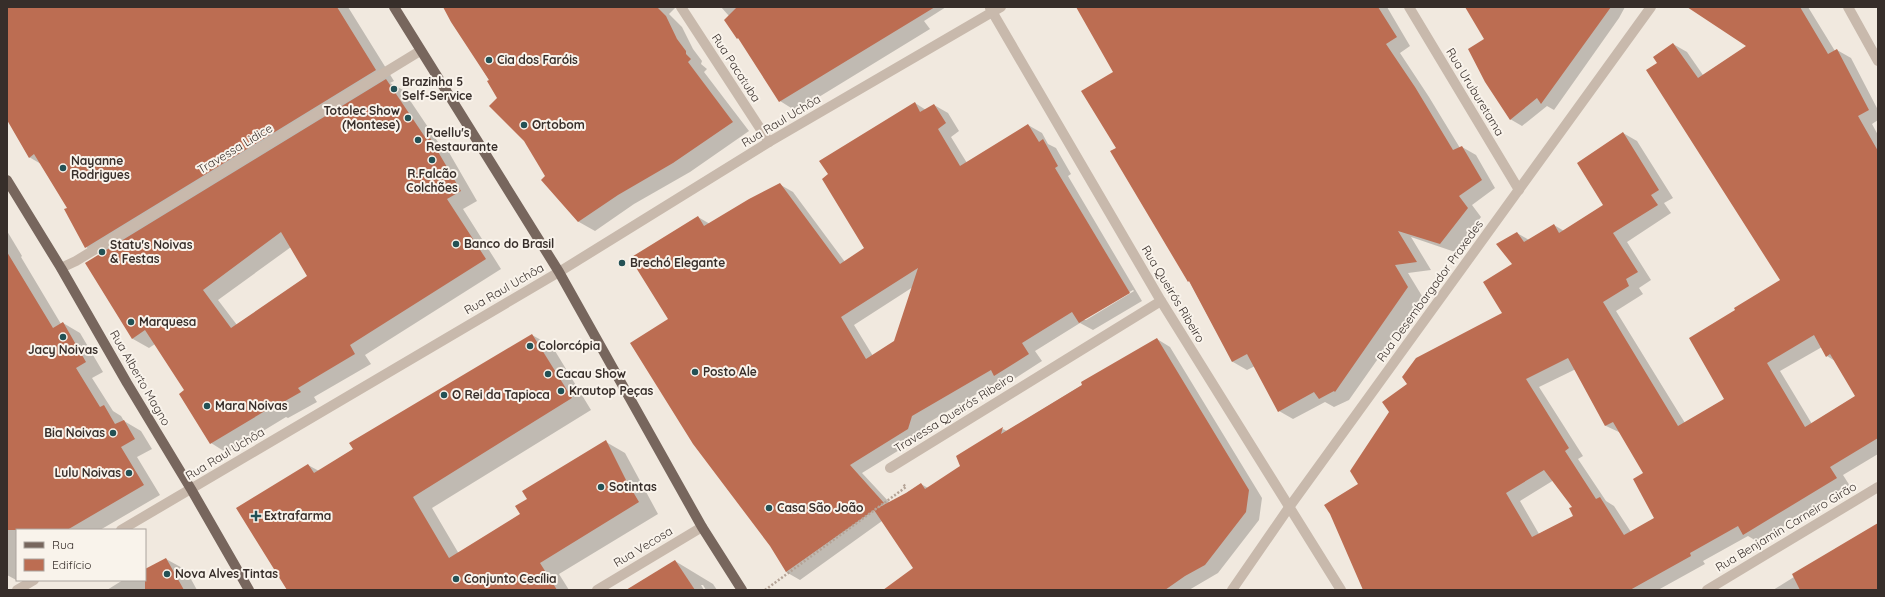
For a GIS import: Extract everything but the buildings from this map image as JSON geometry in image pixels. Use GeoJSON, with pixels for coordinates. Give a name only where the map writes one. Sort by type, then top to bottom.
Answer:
{"type":"FeatureCollection","features":[{"type":"Feature","properties":{"kind":"main road"},"geometry":{"type":"LineString","coordinates":[[394,7],[559,272],[702,527],[742,590]]}},
{"type":"Feature","properties":{"kind":"main road","name":"Rua Alberto Magno"},"geometry":{"type":"LineString","coordinates":[[7,180],[61,268],[249,590]]}},
{"type":"Feature","properties":{"kind":"street","name":"Rua Pacatuba"},"geometry":{"type":"LineString","coordinates":[[680,7],[769,142]]}},
{"type":"Feature","properties":{"kind":"street","name":"Rua Uruburetama"},"geometry":{"type":"LineString","coordinates":[[1409,7],[1519,190]]}},
{"type":"Feature","properties":{"kind":"street","name":"Rua Desembargador Praxedes"},"geometry":{"type":"LineString","coordinates":[[1232,590],[1290,506],[1651,7]]}},
{"type":"Feature","properties":{"kind":"street"},"geometry":{"type":"LineString","coordinates":[[1848,7],[1878,61]]}},
{"type":"Feature","properties":{"kind":"street","name":"Rua Raul Uchôa"},"geometry":{"type":"LineString","coordinates":[[123,529],[559,272],[769,142],[995,9]]}},
{"type":"Feature","properties":{"kind":"street","name":"Rua Queirós Ribeiro"},"geometry":{"type":"LineString","coordinates":[[995,9],[1161,301],[1341,590]]}},
{"type":"Feature","properties":{"kind":"street","name":"Travessa Lidice"},"geometry":{"type":"LineString","coordinates":[[61,268],[76,261],[420,51]]}},
{"type":"Feature","properties":{"kind":"street","name":"Travessa Queirós Ribeiro"},"geometry":{"type":"LineString","coordinates":[[890,468],[1161,301]]}},
{"type":"Feature","properties":{"kind":"street","name":"Rua Benjamin Carneiro Girão"},"geometry":{"type":"LineString","coordinates":[[1707,590],[1878,487]]}},
{"type":"Feature","properties":{"kind":"street","name":"Rua Vecosa"},"geometry":{"type":"LineString","coordinates":[[597,590],[702,527]]}},
{"type":"Feature","properties":{"kind":"street"},"geometry":{"type":"LineString","coordinates":[[17,590],[32,581]]}},
{"type":"Feature","properties":{"kind":"path","name":"Travessa Queirós Ribeiro"},"geometry":{"type":"LineString","coordinates":[[765,590],[906,487],[890,468]]}},
{"type":"Feature","properties":{"kind":"place","name":"Cia dos Faróis"},"geometry":{"type":"Point","coordinates":[489,60]}},
{"type":"Feature","properties":{"kind":"place","name":"Brazinha 5 Self-Service"},"geometry":{"type":"Point","coordinates":[394,89]}},
{"type":"Feature","properties":{"kind":"place","name":"Totolec Show (Montese)"},"geometry":{"type":"Point","coordinates":[408,118]}},
{"type":"Feature","properties":{"kind":"place","name":"Ortobom"},"geometry":{"type":"Point","coordinates":[524,125]}},
{"type":"Feature","properties":{"kind":"place","name":"Paellu's Restaurante"},"geometry":{"type":"Point","coordinates":[418,140]}},
{"type":"Feature","properties":{"kind":"place","name":"R.Falcão Colchões"},"geometry":{"type":"Point","coordinates":[432,160]}},
{"type":"Feature","properties":{"kind":"place","name":"Nayanne Rodrigues"},"geometry":{"type":"Point","coordinates":[63,168]}},
{"type":"Feature","properties":{"kind":"place","name":"Banco do Brasil"},"geometry":{"type":"Point","coordinates":[456,244]}},
{"type":"Feature","properties":{"kind":"place","name":"Statu's Noivas & Festas"},"geometry":{"type":"Point","coordinates":[102,252]}},
{"type":"Feature","properties":{"kind":"place","name":"Brechó Elegante"},"geometry":{"type":"Point","coordinates":[622,263]}},
{"type":"Feature","properties":{"kind":"place","name":"Marquesa"},"geometry":{"type":"Point","coordinates":[131,322]}},
{"type":"Feature","properties":{"kind":"place","name":"Jacy Noivas"},"geometry":{"type":"Point","coordinates":[63,337]}},
{"type":"Feature","properties":{"kind":"place","name":"Colorcópia"},"geometry":{"type":"Point","coordinates":[530,346]}},
{"type":"Feature","properties":{"kind":"place","name":"Posto Ale"},"geometry":{"type":"Point","coordinates":[695,372]}},
{"type":"Feature","properties":{"kind":"place","name":"Cacau Show"},"geometry":{"type":"Point","coordinates":[548,374]}},
{"type":"Feature","properties":{"kind":"place","name":"Krautop Peças"},"geometry":{"type":"Point","coordinates":[561,391]}},
{"type":"Feature","properties":{"kind":"place","name":"O Rei da Tapioca"},"geometry":{"type":"Point","coordinates":[444,395]}},
{"type":"Feature","properties":{"kind":"place","name":"Mara Noivas"},"geometry":{"type":"Point","coordinates":[207,406]}},
{"type":"Feature","properties":{"kind":"place","name":"Bia Noivas"},"geometry":{"type":"Point","coordinates":[113,433]}},
{"type":"Feature","properties":{"kind":"place","name":"Lulu Noivas"},"geometry":{"type":"Point","coordinates":[129,473]}},
{"type":"Feature","properties":{"kind":"place","name":"Sotintas"},"geometry":{"type":"Point","coordinates":[601,487]}},
{"type":"Feature","properties":{"kind":"place","name":"Casa São João"},"geometry":{"type":"Point","coordinates":[769,508]}},
{"type":"Feature","properties":{"kind":"place","name":"Extrafarma"},"geometry":{"type":"Point","coordinates":[256,516]}},
{"type":"Feature","properties":{"kind":"place","name":"Nova Alves Tintas"},"geometry":{"type":"Point","coordinates":[167,574]}},
{"type":"Feature","properties":{"kind":"place","name":"Conjunto Cecília"},"geometry":{"type":"Point","coordinates":[456,579]}}]}
